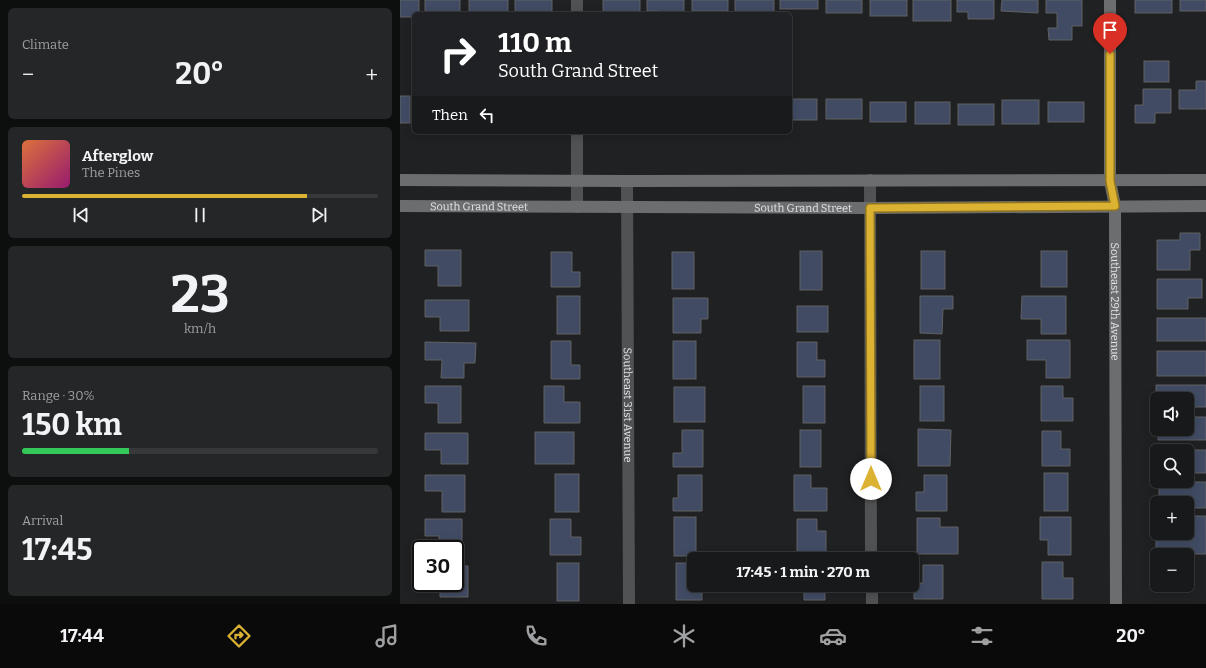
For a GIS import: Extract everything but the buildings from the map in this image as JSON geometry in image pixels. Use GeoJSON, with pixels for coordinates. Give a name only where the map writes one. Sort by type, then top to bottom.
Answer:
{"type":"FeatureCollection","features":[{"type":"Feature","properties":{"kind":"main road","name":"Southeast 29th Avenue"},"geometry":{"type":"LineString","coordinates":[[1110,0],[1110,181],[1115,206],[1116,604]]}},
{"type":"Feature","properties":{"kind":"main road"},"geometry":{"type":"LineString","coordinates":[[400,180],[1206,180]]}},
{"type":"Feature","properties":{"kind":"main road","name":"South Grand Street"},"geometry":{"type":"LineString","coordinates":[[400,206],[870,208],[1206,206]]}},
{"type":"Feature","properties":{"kind":"street"},"geometry":{"type":"LineString","coordinates":[[577,0],[577,12]]}},
{"type":"Feature","properties":{"kind":"street"},"geometry":{"type":"LineString","coordinates":[[577,134],[577,207]]}},
{"type":"Feature","properties":{"kind":"street"},"geometry":{"type":"LineString","coordinates":[[870,180],[871,552]]}},
{"type":"Feature","properties":{"kind":"street","name":"Southeast 31st Avenue"},"geometry":{"type":"LineString","coordinates":[[627,181],[629,604]]}},
{"type":"Feature","properties":{"kind":"street"},"geometry":{"type":"LineString","coordinates":[[872,592],[872,604]]}},
{"type":"Feature","properties":{"kind":"route"},"geometry":{"type":"LineString","coordinates":[[871,479],[870,208],[1115,206],[1110,181],[1110,54]]}}]}
